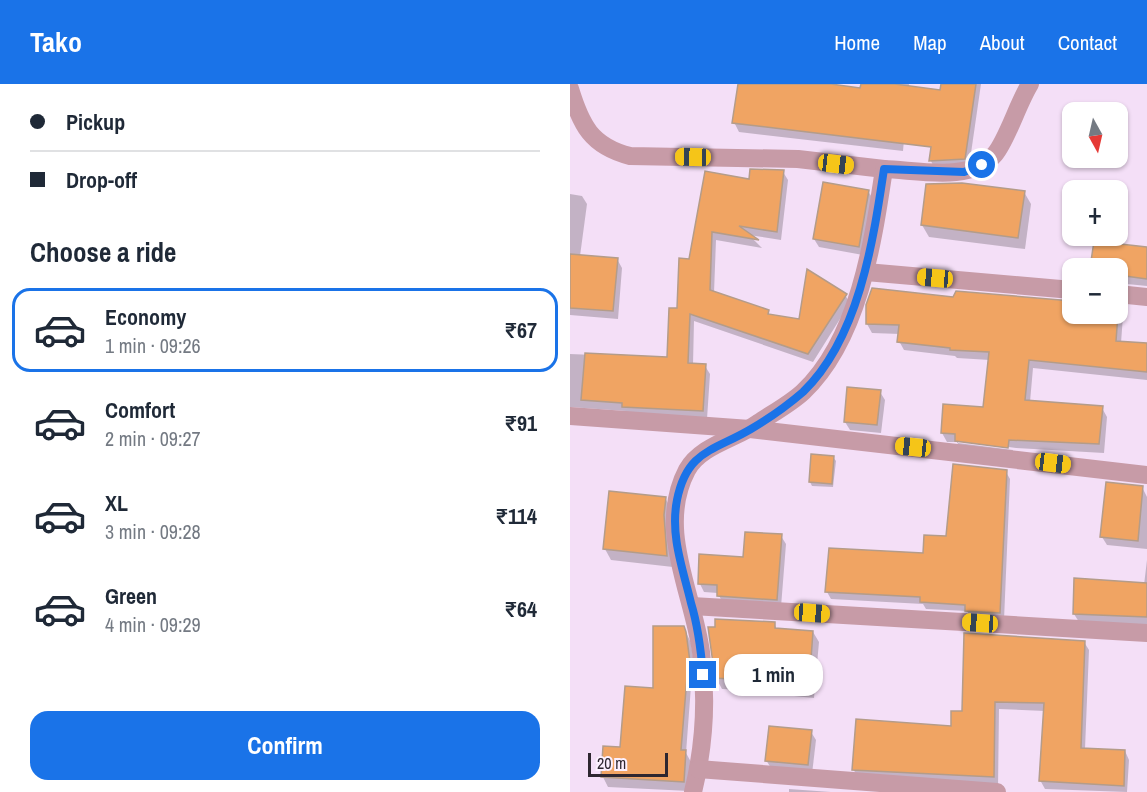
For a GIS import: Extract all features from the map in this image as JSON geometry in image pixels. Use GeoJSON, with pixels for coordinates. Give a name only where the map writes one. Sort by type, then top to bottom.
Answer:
{"type":"FeatureCollection","features":[{"type":"Feature","properties":{"kind":"street"},"geometry":{"type":"LineString","coordinates":[[570,91],[579,119],[598,142],[612,152],[630,156],[798,159],[884,169],[964,172],[982,165],[996,153],[1017,105],[1030,84]]}},
{"type":"Feature","properties":{"kind":"street"},"geometry":{"type":"LineString","coordinates":[[693,792],[698,770],[705,698],[701,651],[692,606],[674,540],[677,501],[688,469],[708,449],[750,429],[803,391],[835,349],[866,272],[884,169]]}},
{"type":"Feature","properties":{"kind":"street"},"geometry":{"type":"LineString","coordinates":[[866,272],[1062,289]]}},
{"type":"Feature","properties":{"kind":"street"},"geometry":{"type":"LineString","coordinates":[[1128,295],[1147,297]]}},
{"type":"Feature","properties":{"kind":"street"},"geometry":{"type":"LineString","coordinates":[[570,416],[750,429],[1147,475]]}},
{"type":"Feature","properties":{"kind":"street"},"geometry":{"type":"LineString","coordinates":[[692,606],[1147,633]]}},
{"type":"Feature","properties":{"kind":"street"},"geometry":{"type":"LineString","coordinates":[[698,770],[997,792]]}},
{"type":"Feature","properties":{"kind":"building"},"geometry":{"type":"Polygon","coordinates":[[[738,84],[831,84],[860,88],[861,84],[895,84],[940,90],[941,84],[976,84],[965,159],[929,161],[931,147],[732,123],[738,84]]]}},
{"type":"Feature","properties":{"kind":"building"},"geometry":{"type":"Polygon","coordinates":[[[750,169],[784,170],[777,232],[739,226],[759,240],[712,232],[710,290],[769,310],[768,314],[799,319],[807,269],[847,294],[808,354],[690,314],[688,363],[706,364],[703,411],[622,407],[622,403],[581,400],[585,353],[667,357],[669,308],[677,308],[679,258],[689,259],[705,171],[749,179],[750,169]]]}},
{"type":"Feature","properties":{"kind":"building"},"geometry":{"type":"Polygon","coordinates":[[[823,182],[869,190],[859,247],[813,239],[823,182]]]}},
{"type":"Feature","properties":{"kind":"building"},"geometry":{"type":"Polygon","coordinates":[[[962,183],[1025,191],[1018,238],[921,225],[926,184],[962,183]]]}},
{"type":"Feature","properties":{"kind":"building"},"geometry":{"type":"Polygon","coordinates":[[[1093,246],[1147,247],[1147,279],[1128,276],[1128,258],[1091,258],[1093,246]]]}},
{"type":"Feature","properties":{"kind":"building"},"geometry":{"type":"Polygon","coordinates":[[[570,254],[618,258],[613,311],[570,308],[570,254]]]}},
{"type":"Feature","properties":{"kind":"building"},"geometry":{"type":"Polygon","coordinates":[[[872,288],[953,297],[956,291],[1062,300],[1062,324],[1117,324],[1116,341],[1147,343],[1147,372],[1029,360],[1025,400],[1103,406],[1099,444],[1009,440],[1008,448],[955,441],[955,434],[941,433],[943,404],[983,407],[989,352],[950,350],[950,348],[897,342],[899,325],[866,324],[866,305],[872,288]]]}},
{"type":"Feature","properties":{"kind":"building"},"geometry":{"type":"Polygon","coordinates":[[[847,387],[881,390],[877,425],[844,422],[847,387]]]}},
{"type":"Feature","properties":{"kind":"building"},"geometry":{"type":"Polygon","coordinates":[[[811,454],[834,456],[832,484],[809,482],[811,454]]]}},
{"type":"Feature","properties":{"kind":"building"},"geometry":{"type":"Polygon","coordinates":[[[953,464],[1007,470],[1000,613],[965,611],[965,605],[920,602],[920,597],[825,592],[829,548],[923,553],[924,535],[946,536],[953,464]]]}},
{"type":"Feature","properties":{"kind":"building"},"geometry":{"type":"Polygon","coordinates":[[[1106,482],[1143,486],[1138,541],[1100,537],[1106,482]]]}},
{"type":"Feature","properties":{"kind":"building"},"geometry":{"type":"Polygon","coordinates":[[[609,491],[666,497],[664,515],[667,556],[603,549],[609,491]]]}},
{"type":"Feature","properties":{"kind":"building"},"geometry":{"type":"Polygon","coordinates":[[[745,532],[782,534],[777,600],[717,596],[717,585],[698,584],[699,554],[743,557],[745,532]]]}},
{"type":"Feature","properties":{"kind":"building"},"geometry":{"type":"Polygon","coordinates":[[[1074,578],[1147,583],[1147,617],[1073,614],[1074,578]]]}},
{"type":"Feature","properties":{"kind":"building"},"geometry":{"type":"Polygon","coordinates":[[[715,619],[775,622],[775,628],[813,631],[809,688],[776,685],[776,682],[715,678],[708,627],[715,627],[715,619]]]}},
{"type":"Feature","properties":{"kind":"building"},"geometry":{"type":"Polygon","coordinates":[[[653,626],[684,626],[686,632],[692,677],[687,677],[681,750],[686,750],[684,782],[601,777],[603,746],[620,747],[625,686],[653,688],[653,626]]]}},
{"type":"Feature","properties":{"kind":"building"},"geometry":{"type":"Polygon","coordinates":[[[964,633],[1085,641],[1081,748],[1125,750],[1124,786],[1039,781],[1044,703],[995,702],[994,777],[852,770],[856,719],[951,726],[951,711],[962,711],[964,633]]]}},
{"type":"Feature","properties":{"kind":"building"},"geometry":{"type":"Polygon","coordinates":[[[769,726],[812,730],[808,765],[765,761],[769,726]]]}},
{"type":"Feature","properties":{"kind":"route"},"geometry":{"type":"LineString","coordinates":[[703,675],[701,651],[692,606],[674,540],[677,501],[688,469],[708,449],[750,429],[803,391],[835,349],[866,272],[884,169],[964,172],[982,165]]}}]}
